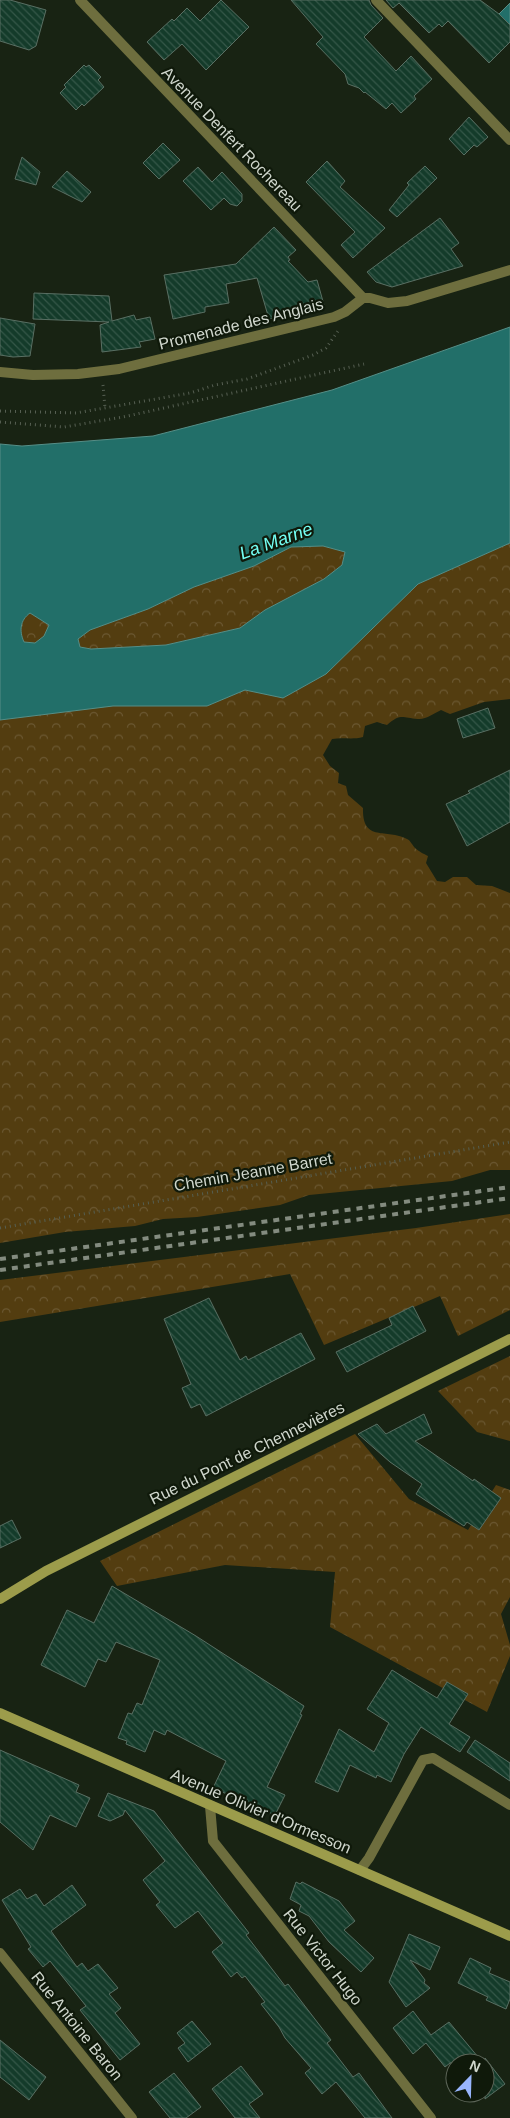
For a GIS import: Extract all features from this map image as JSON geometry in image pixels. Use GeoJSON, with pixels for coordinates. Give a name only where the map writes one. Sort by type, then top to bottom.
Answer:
{"type":"FeatureCollection","features":[{"type":"Feature","properties":{"kind":"main road","name":"Rue du Pont de Chennevières"},"geometry":{"type":"LineString","coordinates":[[0,1599],[46,1570],[510,1339]]}},
{"type":"Feature","properties":{"kind":"main road","name":"Avenue Olivier d'Ormesson"},"geometry":{"type":"LineString","coordinates":[[0,1713],[510,1936]]}},
{"type":"Feature","properties":{"kind":"street","name":"Avenue Denfert Rochereau"},"geometry":{"type":"LineString","coordinates":[[80,0],[363,298]]}},
{"type":"Feature","properties":{"kind":"street"},"geometry":{"type":"LineString","coordinates":[[376,0],[510,140]]}},
{"type":"Feature","properties":{"kind":"street"},"geometry":{"type":"LineString","coordinates":[[363,298],[388,303],[406,301],[510,270]]}},
{"type":"Feature","properties":{"kind":"street","name":"Promenade des Anglais"},"geometry":{"type":"LineString","coordinates":[[0,372],[33,375],[78,374],[119,369],[334,317],[345,312],[363,298]]}},
{"type":"Feature","properties":{"kind":"street"},"geometry":{"type":"LineString","coordinates":[[360,1870],[369,1858],[422,1760],[433,1758],[510,1805]]}},
{"type":"Feature","properties":{"kind":"street","name":"Rue Victor Hugo"},"geometry":{"type":"LineString","coordinates":[[210,1806],[213,1841],[432,2118]]}},
{"type":"Feature","properties":{"kind":"street","name":"Rue Antoine Baron"},"geometry":{"type":"LineString","coordinates":[[0,1953],[132,2118]]}},
{"type":"Feature","properties":{"kind":"path"},"geometry":{"type":"LineString","coordinates":[[0,410],[76,412],[183,395],[214,385],[247,379],[321,352],[326,348],[338,330]]}},
{"type":"Feature","properties":{"kind":"path"},"geometry":{"type":"LineString","coordinates":[[0,422],[64,427],[132,415],[364,364]]}},
{"type":"Feature","properties":{"kind":"path"},"geometry":{"type":"LineString","coordinates":[[102,381],[106,408]]}},
{"type":"Feature","properties":{"kind":"path","name":"Chemin Jeanne Barret"},"geometry":{"type":"LineString","coordinates":[[0,1228],[510,1142]]}},
{"type":"Feature","properties":{"kind":"green space"},"geometry":{"type":"Polygon","coordinates":[[[510,543],[510,699],[484,702],[450,714],[441,710],[421,719],[399,718],[387,725],[377,722],[365,726],[363,737],[332,739],[323,755],[330,766],[339,773],[338,783],[346,786],[348,795],[363,808],[366,826],[377,832],[399,836],[408,840],[416,849],[428,856],[426,863],[437,881],[445,882],[453,877],[467,877],[476,885],[492,886],[510,893],[510,1170],[490,1170],[452,1181],[309,1195],[280,1205],[197,1217],[163,1219],[135,1226],[65,1232],[0,1243],[0,720],[121,704],[207,706],[245,690],[283,698],[326,674],[418,584],[510,543]]]}},
{"type":"Feature","properties":{"kind":"green space"},"geometry":{"type":"Polygon","coordinates":[[[323,546],[345,552],[342,565],[324,579],[265,610],[240,628],[166,645],[91,649],[80,647],[78,639],[90,630],[148,609],[194,587],[254,566],[291,547],[323,546]]]}},
{"type":"Feature","properties":{"kind":"green space"},"geometry":{"type":"Polygon","coordinates":[[[30,613],[49,625],[45,636],[35,643],[24,642],[21,633],[22,622],[30,613]]]}},
{"type":"Feature","properties":{"kind":"green space"},"geometry":{"type":"Polygon","coordinates":[[[510,1214],[510,1310],[458,1336],[440,1296],[324,1345],[290,1274],[0,1322],[0,1280],[416,1228],[510,1214]]]}},
{"type":"Feature","properties":{"kind":"green space"},"geometry":{"type":"Polygon","coordinates":[[[510,1356],[510,1441],[477,1432],[438,1391],[510,1356]]]}},
{"type":"Feature","properties":{"kind":"green space"},"geometry":{"type":"Polygon","coordinates":[[[355,1434],[409,1499],[468,1530],[496,1485],[510,1490],[510,1597],[501,1614],[510,1645],[510,1656],[487,1712],[330,1627],[335,1572],[225,1565],[117,1586],[100,1561],[355,1434]]]}},
{"type":"Feature","properties":{"kind":"water"},"geometry":{"type":"Polygon","coordinates":[[[510,3],[510,24],[509,24],[499,14],[510,3]]]}},
{"type":"Feature","properties":{"kind":"water","name":"La Marne"},"geometry":{"type":"Polygon","coordinates":[[[510,327],[510,543],[418,584],[326,674],[283,698],[245,690],[207,706],[113,706],[0,720],[0,444],[22,446],[153,436],[332,390],[510,327]],[[323,546],[291,547],[254,566],[194,587],[148,609],[90,630],[78,639],[80,647],[91,649],[166,645],[240,628],[265,610],[324,579],[342,565],[345,552],[323,546]],[[30,613],[22,622],[21,634],[24,642],[35,643],[44,636],[49,625],[30,613]]]}},
{"type":"Feature","properties":{"kind":"building"},"geometry":{"type":"Polygon","coordinates":[[[0,0],[10,0],[46,10],[36,46],[29,50],[0,41],[0,0]]]}},
{"type":"Feature","properties":{"kind":"building"},"geometry":{"type":"Polygon","coordinates":[[[221,0],[249,27],[206,70],[182,44],[164,60],[147,42],[187,8],[200,21],[221,0]]]}},
{"type":"Feature","properties":{"kind":"building"},"geometry":{"type":"Polygon","coordinates":[[[291,0],[369,0],[383,18],[364,37],[396,71],[411,56],[432,79],[414,96],[416,99],[401,113],[392,103],[386,109],[359,88],[348,84],[345,74],[316,44],[323,37],[291,0]]]}},
{"type":"Feature","properties":{"kind":"building"},"geometry":{"type":"Polygon","coordinates":[[[386,0],[480,0],[510,25],[510,42],[489,63],[448,21],[442,27],[439,24],[429,33],[399,3],[393,8],[386,0]]]}},
{"type":"Feature","properties":{"kind":"building"},"geometry":{"type":"Polygon","coordinates":[[[84,65],[86,67],[89,65],[101,77],[98,80],[104,87],[84,106],[82,104],[76,110],[60,93],[66,87],[64,85],[84,65]]]}},
{"type":"Feature","properties":{"kind":"building"},"geometry":{"type":"Polygon","coordinates":[[[469,117],[488,137],[477,147],[474,145],[464,155],[449,139],[469,117]]]}},
{"type":"Feature","properties":{"kind":"building"},"geometry":{"type":"Polygon","coordinates":[[[163,143],[180,160],[159,179],[143,163],[163,143]]]}},
{"type":"Feature","properties":{"kind":"building"},"geometry":{"type":"Polygon","coordinates":[[[22,157],[40,172],[36,185],[15,179],[22,157]]]}},
{"type":"Feature","properties":{"kind":"building"},"geometry":{"type":"Polygon","coordinates":[[[327,161],[345,181],[340,187],[385,228],[353,258],[341,245],[355,232],[306,182],[327,161]]]}},
{"type":"Feature","properties":{"kind":"building"},"geometry":{"type":"Polygon","coordinates":[[[425,166],[437,178],[397,217],[389,210],[409,185],[407,183],[425,166]]]}},
{"type":"Feature","properties":{"kind":"building"},"geometry":{"type":"Polygon","coordinates":[[[198,167],[212,182],[222,172],[242,194],[242,201],[237,206],[230,204],[224,198],[211,210],[183,181],[198,167]]]}},
{"type":"Feature","properties":{"kind":"building"},"geometry":{"type":"Polygon","coordinates":[[[67,171],[91,192],[82,202],[52,187],[67,171]]]}},
{"type":"Feature","properties":{"kind":"building"},"geometry":{"type":"Polygon","coordinates":[[[440,218],[459,243],[451,249],[463,266],[392,287],[376,282],[367,272],[440,218]]]}},
{"type":"Feature","properties":{"kind":"building"},"geometry":{"type":"Polygon","coordinates":[[[274,227],[296,250],[288,257],[290,260],[288,261],[308,282],[317,280],[324,305],[269,319],[257,278],[226,284],[229,303],[205,307],[205,312],[173,319],[164,275],[236,264],[274,227]]]}},
{"type":"Feature","properties":{"kind":"building"},"geometry":{"type":"Polygon","coordinates":[[[34,293],[109,296],[112,321],[134,315],[136,320],[150,317],[155,339],[139,342],[141,347],[102,352],[100,325],[109,322],[33,319],[34,293]]]}},
{"type":"Feature","properties":{"kind":"building"},"geometry":{"type":"Polygon","coordinates":[[[0,318],[35,324],[30,356],[13,357],[0,355],[0,318]]]}},
{"type":"Feature","properties":{"kind":"building"},"geometry":{"type":"Polygon","coordinates":[[[488,708],[495,728],[463,738],[457,719],[488,708]]]}},
{"type":"Feature","properties":{"kind":"building"},"geometry":{"type":"Polygon","coordinates":[[[510,770],[510,822],[467,846],[446,804],[470,793],[468,791],[510,770]]]}},
{"type":"Feature","properties":{"kind":"building"},"geometry":{"type":"Polygon","coordinates":[[[209,1298],[240,1360],[246,1356],[248,1360],[301,1333],[315,1359],[206,1416],[200,1404],[191,1408],[182,1388],[191,1384],[164,1319],[209,1298]]]}},
{"type":"Feature","properties":{"kind":"building"},"geometry":{"type":"Polygon","coordinates":[[[413,1306],[426,1331],[347,1372],[336,1352],[392,1325],[389,1318],[413,1306]]]}},
{"type":"Feature","properties":{"kind":"building"},"geometry":{"type":"Polygon","coordinates":[[[424,1414],[432,1433],[415,1441],[501,1498],[479,1530],[467,1522],[464,1526],[416,1494],[422,1484],[390,1462],[358,1434],[377,1424],[386,1434],[424,1414]]]}},
{"type":"Feature","properties":{"kind":"building"},"geometry":{"type":"Polygon","coordinates":[[[12,1520],[21,1538],[0,1548],[0,1526],[12,1520]]]}},
{"type":"Feature","properties":{"kind":"building"},"geometry":{"type":"Polygon","coordinates":[[[112,1586],[196,1636],[304,1706],[300,1714],[302,1715],[267,1787],[285,1795],[275,1815],[213,1788],[226,1761],[167,1730],[165,1735],[154,1730],[145,1752],[126,1744],[127,1741],[118,1738],[128,1713],[132,1714],[137,1703],[142,1705],[160,1660],[116,1642],[106,1662],[98,1659],[85,1687],[41,1665],[67,1610],[94,1623],[112,1586]]]}},
{"type":"Feature","properties":{"kind":"building"},"geometry":{"type":"Polygon","coordinates":[[[392,1670],[437,1698],[447,1682],[468,1694],[449,1724],[470,1737],[460,1752],[421,1727],[404,1754],[391,1782],[377,1775],[376,1778],[350,1765],[338,1792],[315,1782],[339,1729],[374,1752],[389,1723],[367,1709],[392,1670]]]}},
{"type":"Feature","properties":{"kind":"building"},"geometry":{"type":"Polygon","coordinates":[[[475,1740],[510,1763],[510,1781],[467,1752],[475,1740]]]}},
{"type":"Feature","properties":{"kind":"building"},"geometry":{"type":"Polygon","coordinates":[[[0,1750],[79,1785],[76,1792],[90,1798],[76,1827],[50,1815],[33,1850],[0,1822],[0,1750]]]}},
{"type":"Feature","properties":{"kind":"building"},"geometry":{"type":"Polygon","coordinates":[[[108,1793],[154,1811],[249,1933],[246,1935],[285,1986],[288,1984],[331,2040],[327,2043],[353,2077],[359,2073],[392,2118],[365,2118],[336,2082],[322,2094],[305,2073],[311,2068],[285,2038],[261,2004],[265,2002],[245,1976],[242,1978],[237,1972],[231,1977],[212,1952],[223,1943],[198,1911],[175,1928],[156,1905],[160,1902],[143,1880],[165,1861],[125,1810],[123,1815],[110,1821],[98,1816],[108,1793]]]}},
{"type":"Feature","properties":{"kind":"building"},"geometry":{"type":"Polygon","coordinates":[[[296,1882],[300,1884],[302,1882],[339,1901],[355,1921],[344,1930],[374,1958],[361,1972],[329,1942],[309,1916],[299,1911],[301,1905],[290,1899],[296,1882]]]}},
{"type":"Feature","properties":{"kind":"building"},"geometry":{"type":"Polygon","coordinates":[[[72,1885],[86,1905],[51,1931],[77,1967],[82,1963],[88,1971],[98,1964],[118,1988],[109,1994],[121,2008],[115,2013],[140,2044],[120,2060],[80,2010],[86,2006],[50,1961],[43,1967],[28,1949],[31,1947],[2,1900],[20,1889],[27,1899],[36,1894],[44,1906],[72,1885]]]}},
{"type":"Feature","properties":{"kind":"building"},"geometry":{"type":"Polygon","coordinates":[[[409,1934],[440,1947],[430,1970],[410,1960],[425,1980],[424,1983],[430,1988],[406,2007],[389,1982],[409,1934]]]}},
{"type":"Feature","properties":{"kind":"building"},"geometry":{"type":"Polygon","coordinates":[[[470,1958],[491,1968],[489,1973],[510,1982],[510,1999],[506,2009],[486,2000],[488,1997],[458,1983],[470,1958]]]}},
{"type":"Feature","properties":{"kind":"building"},"geometry":{"type":"Polygon","coordinates":[[[413,2011],[431,2035],[449,2022],[475,2053],[445,2053],[445,2067],[426,2043],[413,2054],[393,2028],[413,2011]]]}},
{"type":"Feature","properties":{"kind":"building"},"geometry":{"type":"Polygon","coordinates":[[[192,2021],[211,2044],[188,2062],[178,2048],[185,2043],[177,2033],[192,2021]]]}},
{"type":"Feature","properties":{"kind":"building"},"geometry":{"type":"Polygon","coordinates":[[[0,2040],[46,2077],[29,2100],[0,2077],[0,2040]]]}},
{"type":"Feature","properties":{"kind":"building"},"geometry":{"type":"Polygon","coordinates":[[[241,2066],[263,2094],[249,2104],[260,2118],[235,2118],[212,2089],[241,2066]]]}},
{"type":"Feature","properties":{"kind":"building"},"geometry":{"type":"Polygon","coordinates":[[[495,2071],[505,2084],[495,2092],[495,2071]]]}},
{"type":"Feature","properties":{"kind":"building"},"geometry":{"type":"Polygon","coordinates":[[[174,2073],[201,2107],[186,2118],[170,2118],[149,2092],[174,2073]]]}},
{"type":"Feature","properties":{"kind":"railway"},"geometry":{"type":"LineString","coordinates":[[0,1259],[510,1187]]}},
{"type":"Feature","properties":{"kind":"railway"},"geometry":{"type":"LineString","coordinates":[[0,1270],[510,1198]]}}]}
